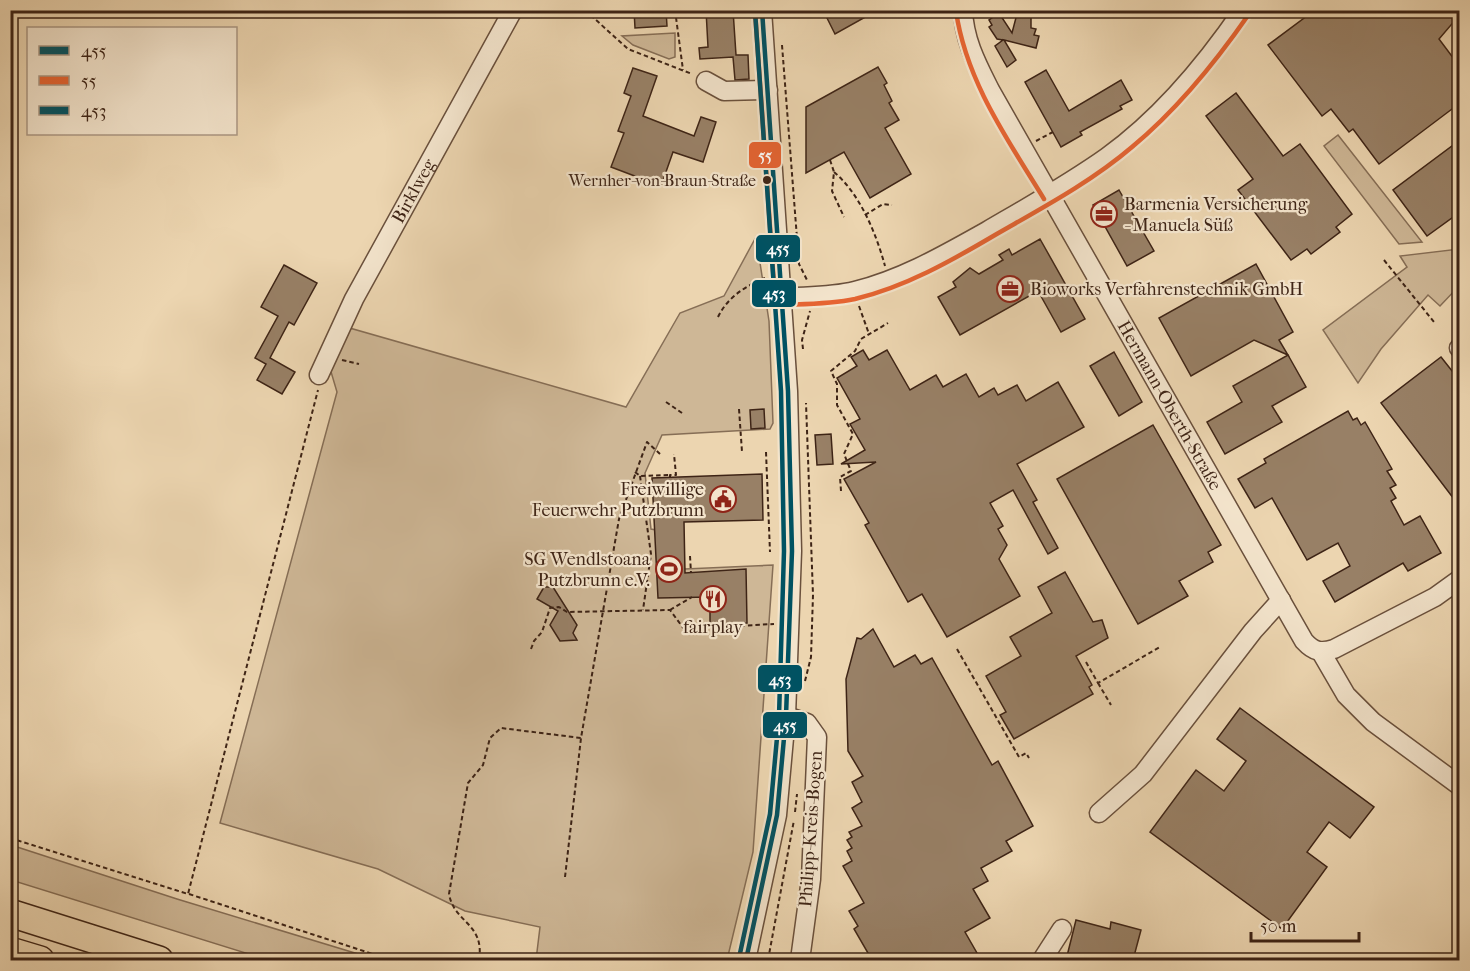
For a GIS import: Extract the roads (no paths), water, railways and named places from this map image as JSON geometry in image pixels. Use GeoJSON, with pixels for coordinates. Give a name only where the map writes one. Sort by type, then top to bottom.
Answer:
{"type":"FeatureCollection","features":[{"type":"Feature","properties":{"kind":"highway"},"geometry":{"type":"LineString","coordinates":[[10,913],[159,960]]}},
{"type":"Feature","properties":{"kind":"highway"},"geometry":{"type":"LineString","coordinates":[[10,951],[40,960]]}},
{"type":"Feature","properties":{"kind":"street","name":"Birklweg"},"geometry":{"type":"LineString","coordinates":[[319,375],[354,299],[513,10]]}},
{"type":"Feature","properties":{"kind":"street"},"geometry":{"type":"LineString","coordinates":[[746,960],[777,815],[786,716],[792,551],[790,451],[782,298],[762,10]]}},
{"type":"Feature","properties":{"kind":"street","name":"Hermann-Oberth-Straße"},"geometry":{"type":"LineString","coordinates":[[963,10],[964,28],[974,60],[1304,642],[1312,650],[1321,652],[1346,695],[1373,722],[1460,786]]}},
{"type":"Feature","properties":{"kind":"street"},"geometry":{"type":"LineString","coordinates":[[782,298],[854,291],[889,280],[938,258],[1050,195],[1108,156],[1167,104],[1243,10]]}},
{"type":"Feature","properties":{"kind":"street"},"geometry":{"type":"LineString","coordinates":[[706,81],[723,91],[768,90]]}},
{"type":"Feature","properties":{"kind":"street"},"geometry":{"type":"LineString","coordinates":[[1321,652],[1334,649],[1435,597],[1460,579]]}},
{"type":"Feature","properties":{"kind":"street"},"geometry":{"type":"LineString","coordinates":[[1100,813],[1143,774],[1253,631],[1281,600]]}},
{"type":"Feature","properties":{"kind":"street","name":"Philipp-Kreis-Bogen"},"geometry":{"type":"LineString","coordinates":[[786,716],[807,723],[817,737],[810,879],[800,960]]}},
{"type":"Feature","properties":{"kind":"street"},"geometry":{"type":"LineString","coordinates":[[1042,960],[1062,928]]}},
{"type":"Feature","properties":{"kind":"place","name":"Wernher-von-Braun-Straße"},"geometry":{"type":"Point","coordinates":[767,180]}},
{"type":"Feature","properties":{"kind":"place","name":"Barmenia Versicherung - Manuela Süß"},"geometry":{"type":"Point","coordinates":[1104,214]}},
{"type":"Feature","properties":{"kind":"place","name":"Bioworks Verfahrenstechnik GmbH"},"geometry":{"type":"Point","coordinates":[1010,289]}},
{"type":"Feature","properties":{"kind":"place","name":"Freiwillige Feuerwehr Putzbrunn"},"geometry":{"type":"Point","coordinates":[723,499]}},
{"type":"Feature","properties":{"kind":"place","name":"SG Wendlstoana Putzbrunn e.V."},"geometry":{"type":"Point","coordinates":[669,569]}},
{"type":"Feature","properties":{"kind":"place","name":"fairplay"},"geometry":{"type":"Point","coordinates":[713,599]}}]}
